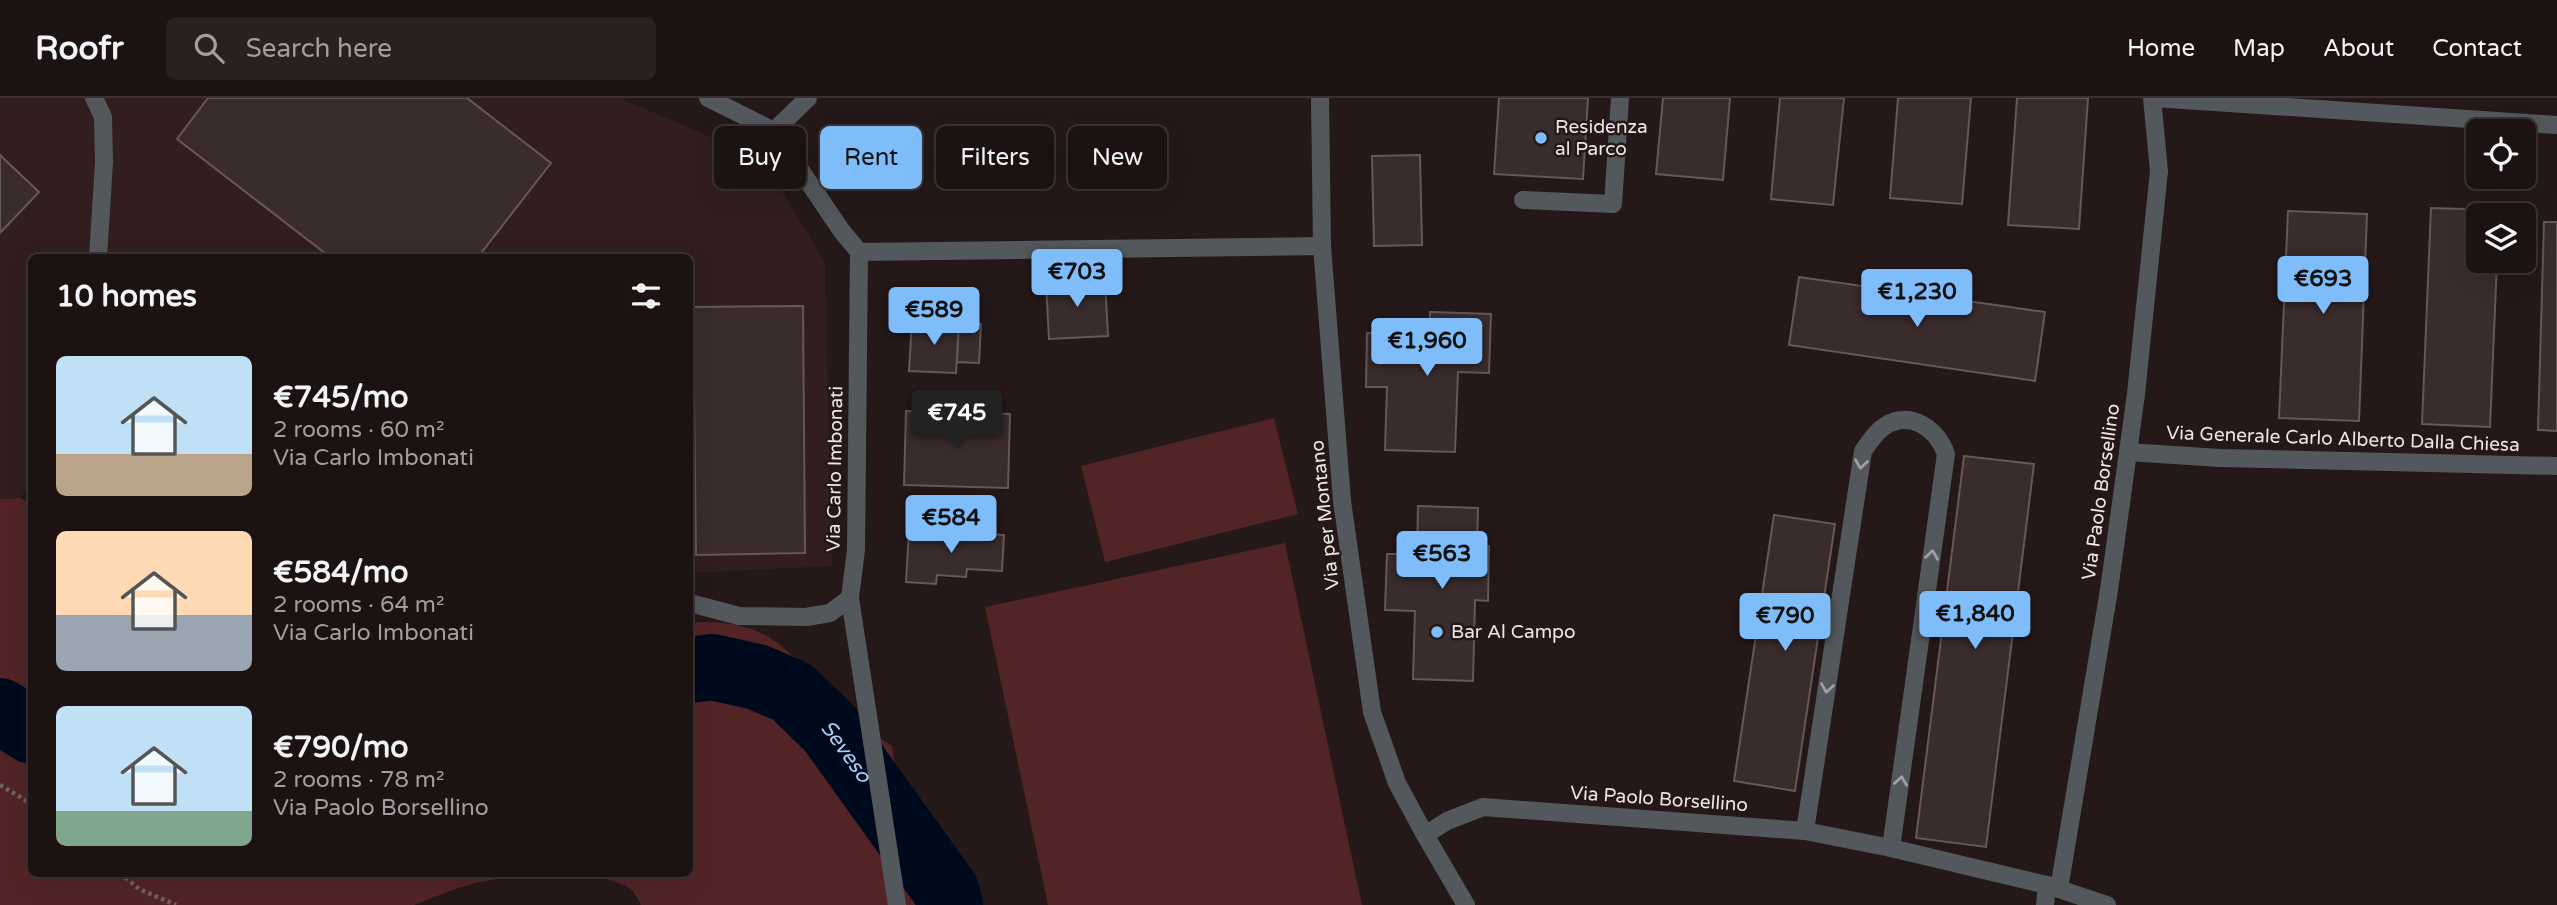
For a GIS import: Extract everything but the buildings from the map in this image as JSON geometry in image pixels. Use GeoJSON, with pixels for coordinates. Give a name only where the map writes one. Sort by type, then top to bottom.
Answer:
{"type":"FeatureCollection","features":[{"type":"Feature","properties":{"kind":"street"},"geometry":{"type":"LineString","coordinates":[[94,98],[103,117],[104,162],[98,254]]}},
{"type":"Feature","properties":{"kind":"street"},"geometry":{"type":"LineString","coordinates":[[708,98],[764,126]]}},
{"type":"Feature","properties":{"kind":"street"},"geometry":{"type":"LineString","coordinates":[[779,126],[808,98]]}},
{"type":"Feature","properties":{"kind":"street","name":"Via per Montano"},"geometry":{"type":"LineString","coordinates":[[1321,98],[1322,246],[1342,501],[1372,712],[1397,783],[1466,905]]}},
{"type":"Feature","properties":{"kind":"street"},"geometry":{"type":"LineString","coordinates":[[1523,200],[1613,204],[1620,98]]}},
{"type":"Feature","properties":{"kind":"street"},"geometry":{"type":"LineString","coordinates":[[2153,98],[2557,125]]}},
{"type":"Feature","properties":{"kind":"street","name":"Via Paolo Borsellino"},"geometry":{"type":"LineString","coordinates":[[2053,887],[2109,590],[2144,326],[2159,171],[2153,98]]}},
{"type":"Feature","properties":{"kind":"street"},"geometry":{"type":"LineString","coordinates":[[806,178],[859,252],[1322,246]]}},
{"type":"Feature","properties":{"kind":"street","name":"Via Carlo Imbonati"},"geometry":{"type":"LineString","coordinates":[[859,252],[856,550],[850,598],[897,905]]}},
{"type":"Feature","properties":{"kind":"street"},"geometry":{"type":"LineString","coordinates":[[1805,831],[1863,451],[1877,432],[1888,424],[1912,420],[1924,424],[1934,432],[1942,442],[1946,454],[1891,848]]}},
{"type":"Feature","properties":{"kind":"street","name":"Via Generale Carlo Alberto Dalla Chiesa"},"geometry":{"type":"LineString","coordinates":[[2128,452],[2220,458],[2557,466]]}},
{"type":"Feature","properties":{"kind":"street"},"geometry":{"type":"LineString","coordinates":[[693,604],[739,616],[806,617],[830,613],[850,598]]}},
{"type":"Feature","properties":{"kind":"street","name":"Via Paolo Borsellino"},"geometry":{"type":"LineString","coordinates":[[1425,835],[1447,821],[1483,807],[1805,831],[1891,848],[2053,887],[2107,905]]}},
{"type":"Feature","properties":{"kind":"street"},"geometry":{"type":"LineString","coordinates":[[2045,905],[2053,887]]}},
{"type":"Feature","properties":{"kind":"path"},"geometry":{"type":"LineString","coordinates":[[0,785],[28,802]]}},
{"type":"Feature","properties":{"kind":"path"},"geometry":{"type":"LineString","coordinates":[[125,877],[139,889],[176,905]]}},
{"type":"Feature","properties":{"kind":"shaded area"},"geometry":{"type":"Polygon","coordinates":[[[0,98],[620,98],[714,138],[714,189],[780,189],[825,262],[832,566],[693,573],[693,254],[28,254],[28,486],[21,498],[0,499],[0,98]]]}},
{"type":"Feature","properties":{"kind":"shaded area"},"geometry":{"type":"Polygon","coordinates":[[[1274,418],[1298,514],[1105,562],[1081,466],[1274,418]]]}},
{"type":"Feature","properties":{"kind":"shaded area"},"geometry":{"type":"Polygon","coordinates":[[[21,498],[28,503],[28,877],[510,877],[477,883],[414,905],[0,905],[0,499],[21,498]]]}},
{"type":"Feature","properties":{"kind":"shaded area"},"geometry":{"type":"Polygon","coordinates":[[[1285,543],[1362,905],[1048,905],[985,607],[1285,543]]]}},
{"type":"Feature","properties":{"kind":"shaded area"},"geometry":{"type":"Polygon","coordinates":[[[693,623],[732,624],[771,638],[793,657],[833,705],[892,746],[919,905],[641,905],[631,889],[597,877],[693,877],[693,623]]]}},
{"type":"Feature","properties":{"kind":"waterway","name":"Seveso"},"geometry":{"type":"LineString","coordinates":[[693,670],[712,667],[757,677],[792,692],[830,729],[947,892],[950,905]]}},
{"type":"Feature","properties":{"kind":"waterway","name":"Seveso"},"geometry":{"type":"LineString","coordinates":[[0,711],[28,728]]}},
{"type":"Feature","properties":{"kind":"place","name":"Residenza al Parco"},"geometry":{"type":"Point","coordinates":[1541,138]}},
{"type":"Feature","properties":{"kind":"place","name":"Bar Al Campo"},"geometry":{"type":"Point","coordinates":[1437,632]}}]}
